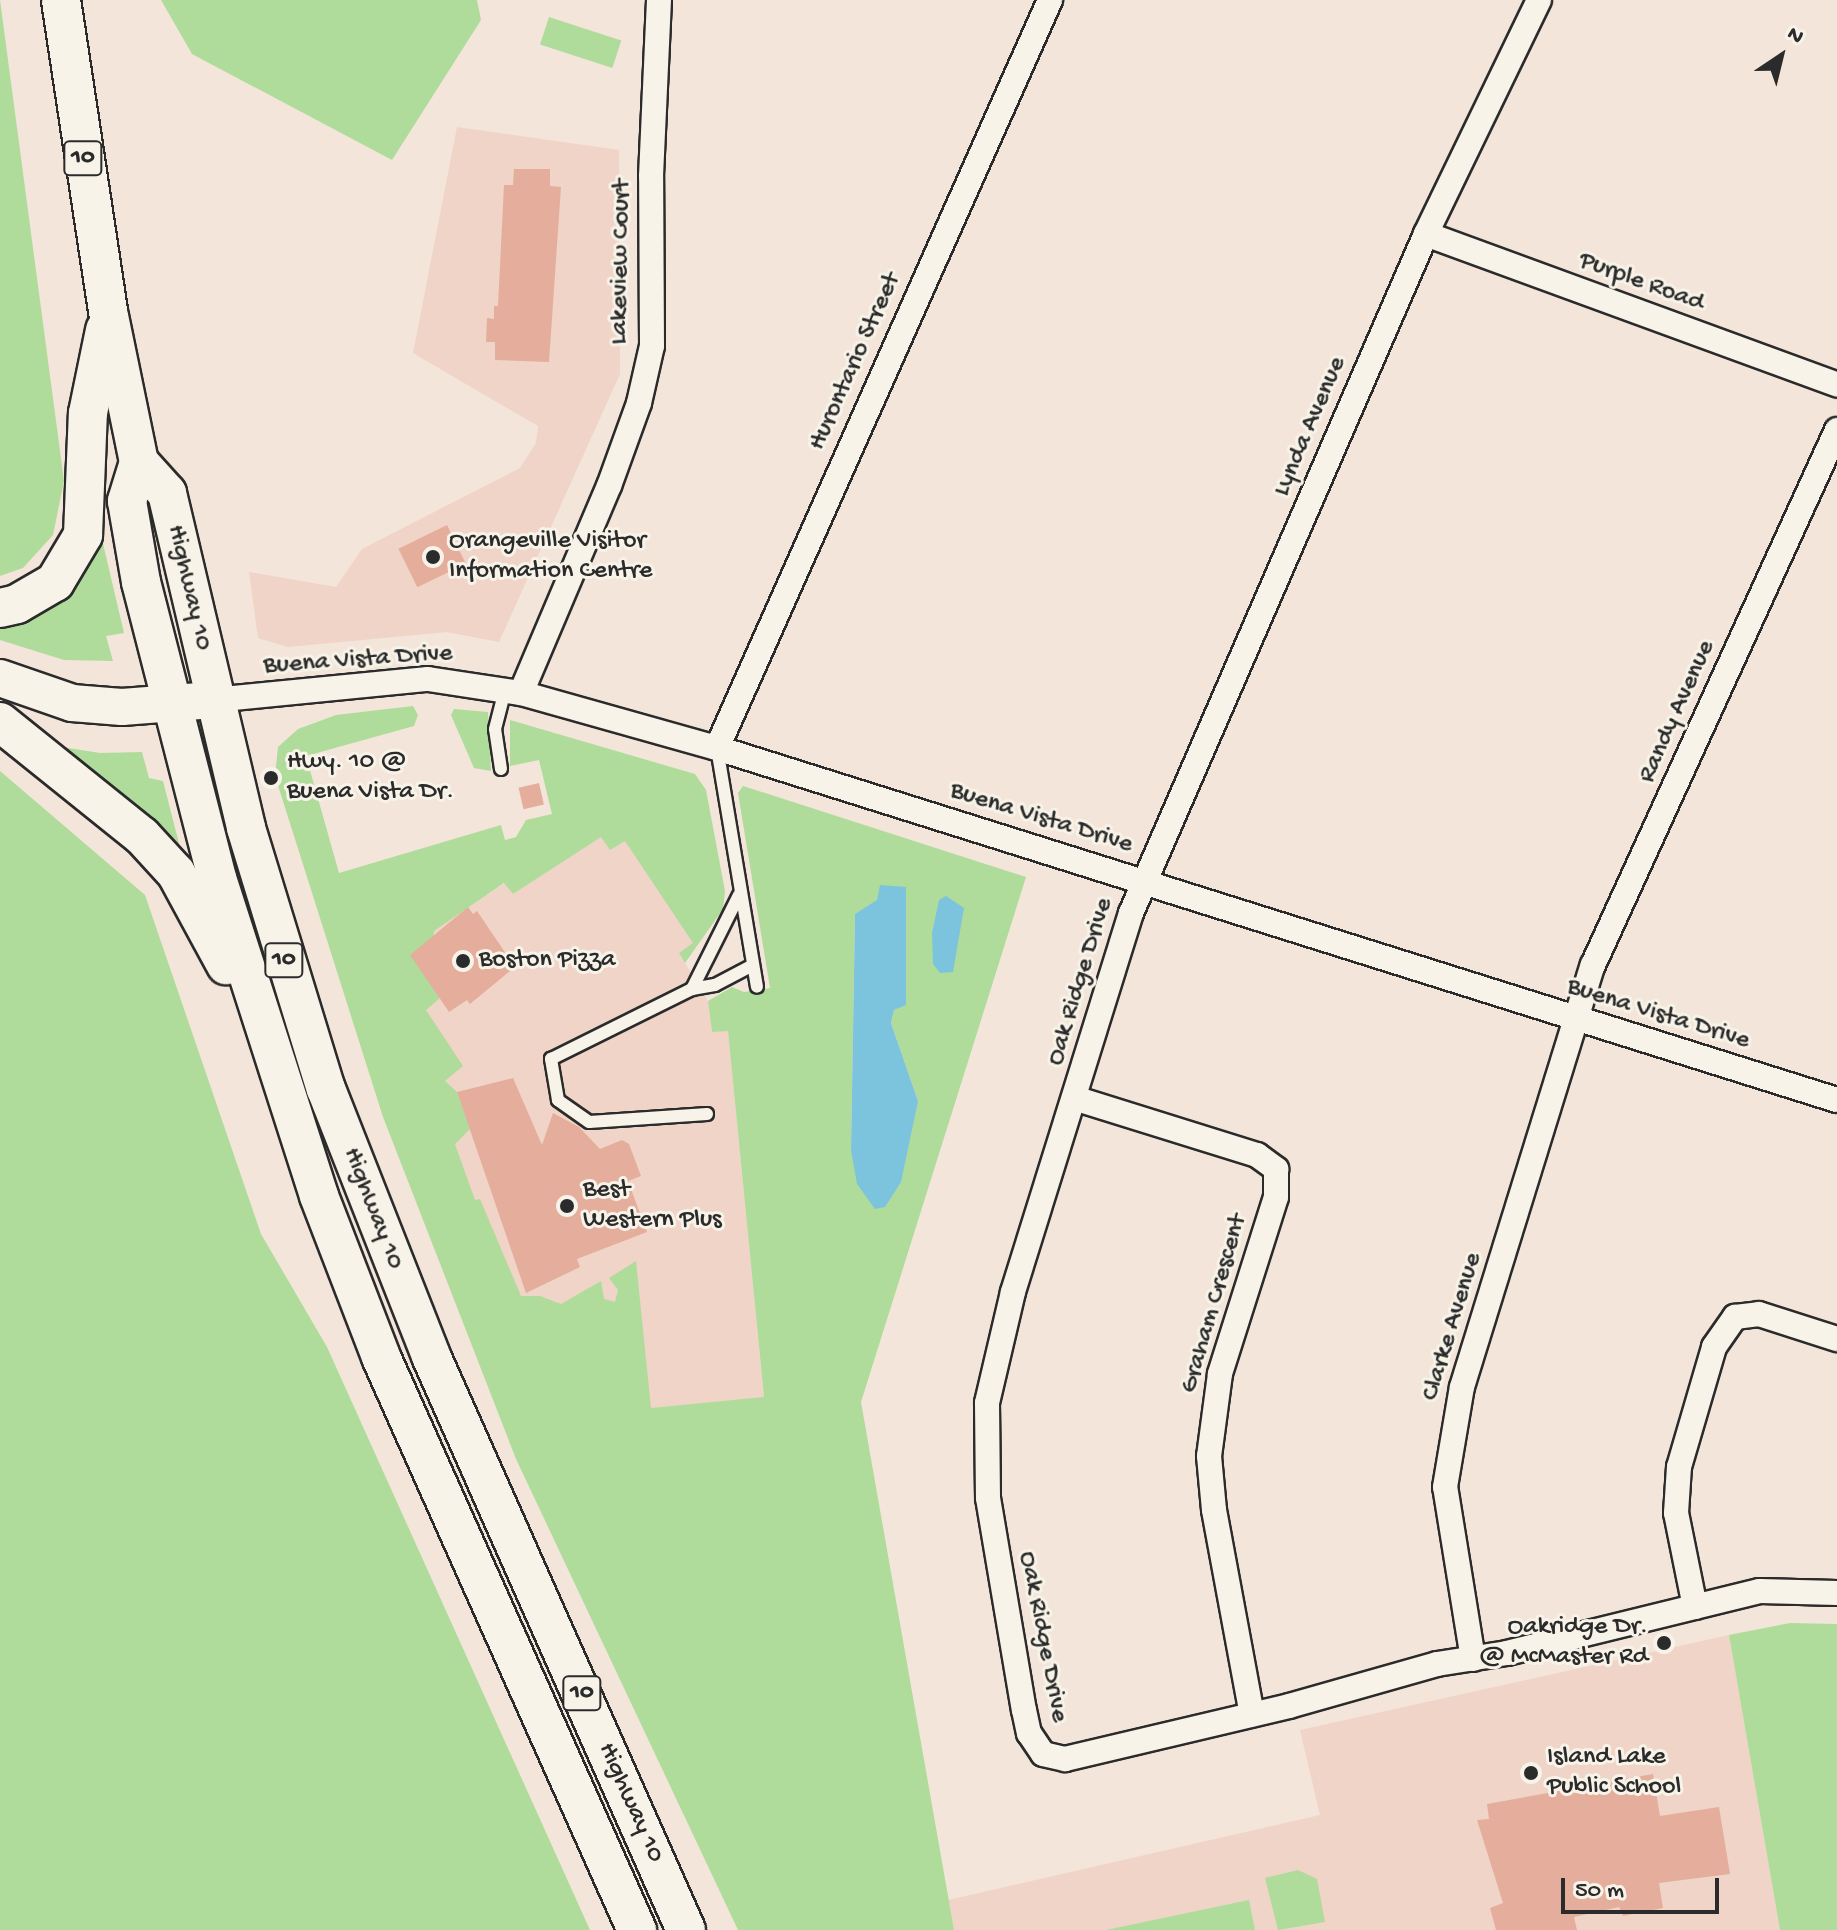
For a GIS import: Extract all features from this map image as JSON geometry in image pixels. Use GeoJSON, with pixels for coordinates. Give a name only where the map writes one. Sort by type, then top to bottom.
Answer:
{"type":"FeatureCollection","features":[{"type":"Feature","properties":{"kind":"highway","name":"Highway 10"},"geometry":{"type":"LineString","coordinates":[[61,0],[109,316],[139,462],[127,501],[173,705],[217,878],[319,1196],[381,1357],[637,1930]]}},
{"type":"Feature","properties":{"kind":"highway"},"geometry":{"type":"LineString","coordinates":[[0,608],[17,604],[55,582],[83,535],[88,413],[109,316]]}},
{"type":"Feature","properties":{"kind":"highway","name":"Highway 10"},"geometry":{"type":"LineString","coordinates":[[139,462],[167,493],[213,700],[276,936],[373,1215],[686,1930]]}},
{"type":"Feature","properties":{"kind":"highway"},"geometry":{"type":"LineString","coordinates":[[0,722],[142,836],[176,873],[270,1038]]}},
{"type":"Feature","properties":{"kind":"main road"},"geometry":{"type":"LineString","coordinates":[[0,678],[72,703],[173,705],[213,700]]}},
{"type":"Feature","properties":{"kind":"street","name":"Lakeview Court"},"geometry":{"type":"LineString","coordinates":[[513,691],[609,486],[639,403],[652,346],[651,176],[659,0]]}},
{"type":"Feature","properties":{"kind":"street","name":"Hurontario Street"},"geometry":{"type":"LineString","coordinates":[[717,748],[1050,0]]}},
{"type":"Feature","properties":{"kind":"street","name":"Lynda Avenue"},"geometry":{"type":"LineString","coordinates":[[1144,881],[1426,234],[1539,0]]}},
{"type":"Feature","properties":{"kind":"street","name":"Purple Road"},"geometry":{"type":"LineString","coordinates":[[1426,234],[1837,384]]}},
{"type":"Feature","properties":{"kind":"street","name":"Randy Avenue"},"geometry":{"type":"LineString","coordinates":[[1578,1020],[1593,965],[1837,430]]}},
{"type":"Feature","properties":{"kind":"street","name":"Buena Vista Drive"},"geometry":{"type":"LineString","coordinates":[[213,700],[428,679],[513,691],[717,748],[1837,1100]]}},
{"type":"Feature","properties":{"kind":"street","name":"Oak Ridge Drive"},"geometry":{"type":"LineString","coordinates":[[1144,881],[1013,1292],[987,1403],[988,1498],[1029,1733],[1043,1754],[1065,1759],[1252,1715],[1437,1664],[1473,1659],[1760,1591],[1837,1593]]}},
{"type":"Feature","properties":{"kind":"street","name":"Clarke Avenue"},"geometry":{"type":"LineString","coordinates":[[1473,1659],[1447,1509],[1448,1448],[1462,1387],[1578,1020]]}},
{"type":"Feature","properties":{"kind":"street","name":"Graham Crescent"},"geometry":{"type":"LineString","coordinates":[[1074,1098],[1257,1155],[1276,1169],[1276,1197],[1211,1419],[1214,1510],[1252,1715]]}},
{"type":"Feature","properties":{"kind":"street"},"geometry":{"type":"LineString","coordinates":[[1695,1607],[1676,1513],[1679,1467],[1714,1347],[1735,1317],[1759,1314],[1837,1339]]}},
{"type":"Feature","properties":{"kind":"lane"},"geometry":{"type":"LineString","coordinates":[[501,769],[495,729],[513,691]]}},
{"type":"Feature","properties":{"kind":"lane"},"geometry":{"type":"LineString","coordinates":[[717,748],[739,895],[757,987]]}},
{"type":"Feature","properties":{"kind":"lane"},"geometry":{"type":"LineString","coordinates":[[692,989],[739,895]]}},
{"type":"Feature","properties":{"kind":"lane"},"geometry":{"type":"LineString","coordinates":[[707,1114],[589,1122],[558,1100],[551,1059],[692,989],[715,985],[753,965]]}},
{"type":"Feature","properties":{"kind":"shaded area"},"geometry":{"type":"Polygon","coordinates":[[[457,127],[619,150],[620,374],[499,642],[447,632],[288,647],[258,638],[249,572],[336,587],[362,549],[520,468],[536,443],[538,426],[413,353],[457,127]]]}},
{"type":"Feature","properties":{"kind":"shaded area"},"geometry":{"type":"Polygon","coordinates":[[[601,836],[625,840],[694,943],[679,953],[708,1001],[712,1032],[728,1030],[764,1398],[640,1409],[538,1343],[434,1143],[445,1081],[462,1066],[425,1010],[437,936],[433,931],[505,883],[513,894],[601,836]]]}},
{"type":"Feature","properties":{"kind":"shaded area","name":"Island Lake Public School"},"geometry":{"type":"Polygon","coordinates":[[[1729,1635],[1780,1930],[954,1930],[948,1900],[1320,1815],[1300,1730],[1729,1635]]]}},
{"type":"Feature","properties":{"kind":"green space"},"geometry":{"type":"Polygon","coordinates":[[[0,0],[64,481],[53,535],[23,568],[0,576],[0,0]]]}},
{"type":"Feature","properties":{"kind":"green space"},"geometry":{"type":"Polygon","coordinates":[[[161,0],[477,0],[481,20],[392,160],[192,54],[161,0]]]}},
{"type":"Feature","properties":{"kind":"green space"},"geometry":{"type":"Polygon","coordinates":[[[549,17],[621,40],[612,68],[540,45],[549,17]]]}},
{"type":"Feature","properties":{"kind":"green space"},"geometry":{"type":"Polygon","coordinates":[[[101,535],[124,633],[106,636],[113,661],[64,660],[0,640],[0,623],[37,615],[60,598],[93,558],[101,535]]]}},
{"type":"Feature","properties":{"kind":"green space"},"geometry":{"type":"Polygon","coordinates":[[[413,706],[418,715],[414,726],[306,756],[339,873],[501,825],[505,840],[516,837],[526,820],[552,814],[539,760],[510,766],[510,720],[695,774],[706,790],[725,891],[723,909],[685,963],[679,953],[693,943],[625,841],[610,850],[601,837],[513,894],[504,883],[434,931],[440,998],[426,1010],[463,1066],[445,1081],[457,1092],[470,1129],[455,1144],[475,1200],[480,1199],[521,1296],[540,1296],[561,1304],[601,1281],[604,1299],[615,1302],[618,1290],[609,1278],[636,1261],[651,1408],[764,1397],[728,1031],[712,1032],[708,1001],[732,987],[744,992],[770,988],[738,793],[743,786],[1026,877],[861,1402],[954,1930],[738,1930],[516,1459],[383,1117],[275,776],[278,747],[298,729],[336,715],[413,706]],[[906,887],[855,914],[851,1150],[918,1101],[891,1023],[894,1010],[906,1004],[906,887]]]}},
{"type":"Feature","properties":{"kind":"green space"},"geometry":{"type":"Polygon","coordinates":[[[454,709],[488,712],[491,771],[474,768],[451,715],[454,709]]]}},
{"type":"Feature","properties":{"kind":"green space"},"geometry":{"type":"Polygon","coordinates":[[[56,746],[100,753],[142,752],[149,778],[163,781],[185,867],[56,746]]]}},
{"type":"Feature","properties":{"kind":"green space"},"geometry":{"type":"Polygon","coordinates":[[[0,771],[145,895],[261,1234],[327,1347],[590,1930],[0,1930],[0,771]]]}},
{"type":"Feature","properties":{"kind":"green space"},"geometry":{"type":"Polygon","coordinates":[[[1790,1623],[1837,1624],[1837,1930],[1780,1930],[1729,1635],[1790,1623]]]}},
{"type":"Feature","properties":{"kind":"green space"},"geometry":{"type":"Polygon","coordinates":[[[1298,1870],[1317,1879],[1325,1922],[1278,1930],[1265,1878],[1298,1870]]]}},
{"type":"Feature","properties":{"kind":"green space"},"geometry":{"type":"Polygon","coordinates":[[[1249,1900],[1255,1930],[1106,1930],[1249,1900]]]}},
{"type":"Feature","properties":{"kind":"water"},"geometry":{"type":"Polygon","coordinates":[[[880,885],[906,887],[906,1005],[894,1010],[891,1023],[918,1101],[901,1182],[885,1207],[875,1209],[857,1184],[851,1150],[855,914],[877,900],[880,885]]]}},
{"type":"Feature","properties":{"kind":"water"},"geometry":{"type":"Polygon","coordinates":[[[946,896],[964,908],[953,972],[940,973],[933,964],[932,933],[939,900],[946,896]]]}},
{"type":"Feature","properties":{"kind":"building"},"geometry":{"type":"Polygon","coordinates":[[[514,169],[550,169],[550,186],[561,187],[549,362],[495,360],[495,342],[486,342],[487,318],[494,319],[494,306],[498,306],[504,185],[513,185],[514,169]]]}},
{"type":"Feature","properties":{"kind":"building","name":"Orangeville Visitor Information Centre"},"geometry":{"type":"Polygon","coordinates":[[[447,525],[466,564],[417,587],[398,549],[447,525]]]}},
{"type":"Feature","properties":{"kind":"building"},"geometry":{"type":"Polygon","coordinates":[[[539,783],[544,804],[523,809],[519,788],[539,783]]]}},
{"type":"Feature","properties":{"kind":"building","name":"Boston Pizza"},"geometry":{"type":"Polygon","coordinates":[[[468,907],[473,914],[477,911],[515,967],[470,1004],[467,1000],[449,1012],[410,955],[468,907]]]}},
{"type":"Feature","properties":{"kind":"building","name":"Best Western Plus"},"geometry":{"type":"Polygon","coordinates":[[[513,1078],[542,1145],[553,1113],[579,1127],[600,1149],[622,1140],[629,1144],[641,1176],[628,1181],[647,1232],[577,1259],[580,1267],[526,1293],[457,1092],[513,1078]]]}},
{"type":"Feature","properties":{"kind":"building"},"geometry":{"type":"Polygon","coordinates":[[[1653,1774],[1660,1816],[1719,1807],[1730,1874],[1659,1883],[1663,1908],[1623,1916],[1619,1907],[1574,1917],[1577,1930],[1496,1930],[1490,1908],[1503,1903],[1477,1820],[1489,1819],[1487,1804],[1653,1774]]]}},
{"type":"Feature","properties":{"kind":"place","name":"Orangeville Visitor Information Centre"},"geometry":{"type":"Point","coordinates":[433,557]}},
{"type":"Feature","properties":{"kind":"place","name":"Hwy. 10 @ Buena Vista Dr."},"geometry":{"type":"Point","coordinates":[271,778]}},
{"type":"Feature","properties":{"kind":"place","name":"Boston Pizza"},"geometry":{"type":"Point","coordinates":[463,961]}},
{"type":"Feature","properties":{"kind":"place","name":"Best Western Plus"},"geometry":{"type":"Point","coordinates":[567,1206]}},
{"type":"Feature","properties":{"kind":"place","name":"Oakridge Dr. @ McMaster Rd"},"geometry":{"type":"Point","coordinates":[1664,1643]}},
{"type":"Feature","properties":{"kind":"place","name":"Island Lake Public School"},"geometry":{"type":"Point","coordinates":[1531,1773]}}]}
